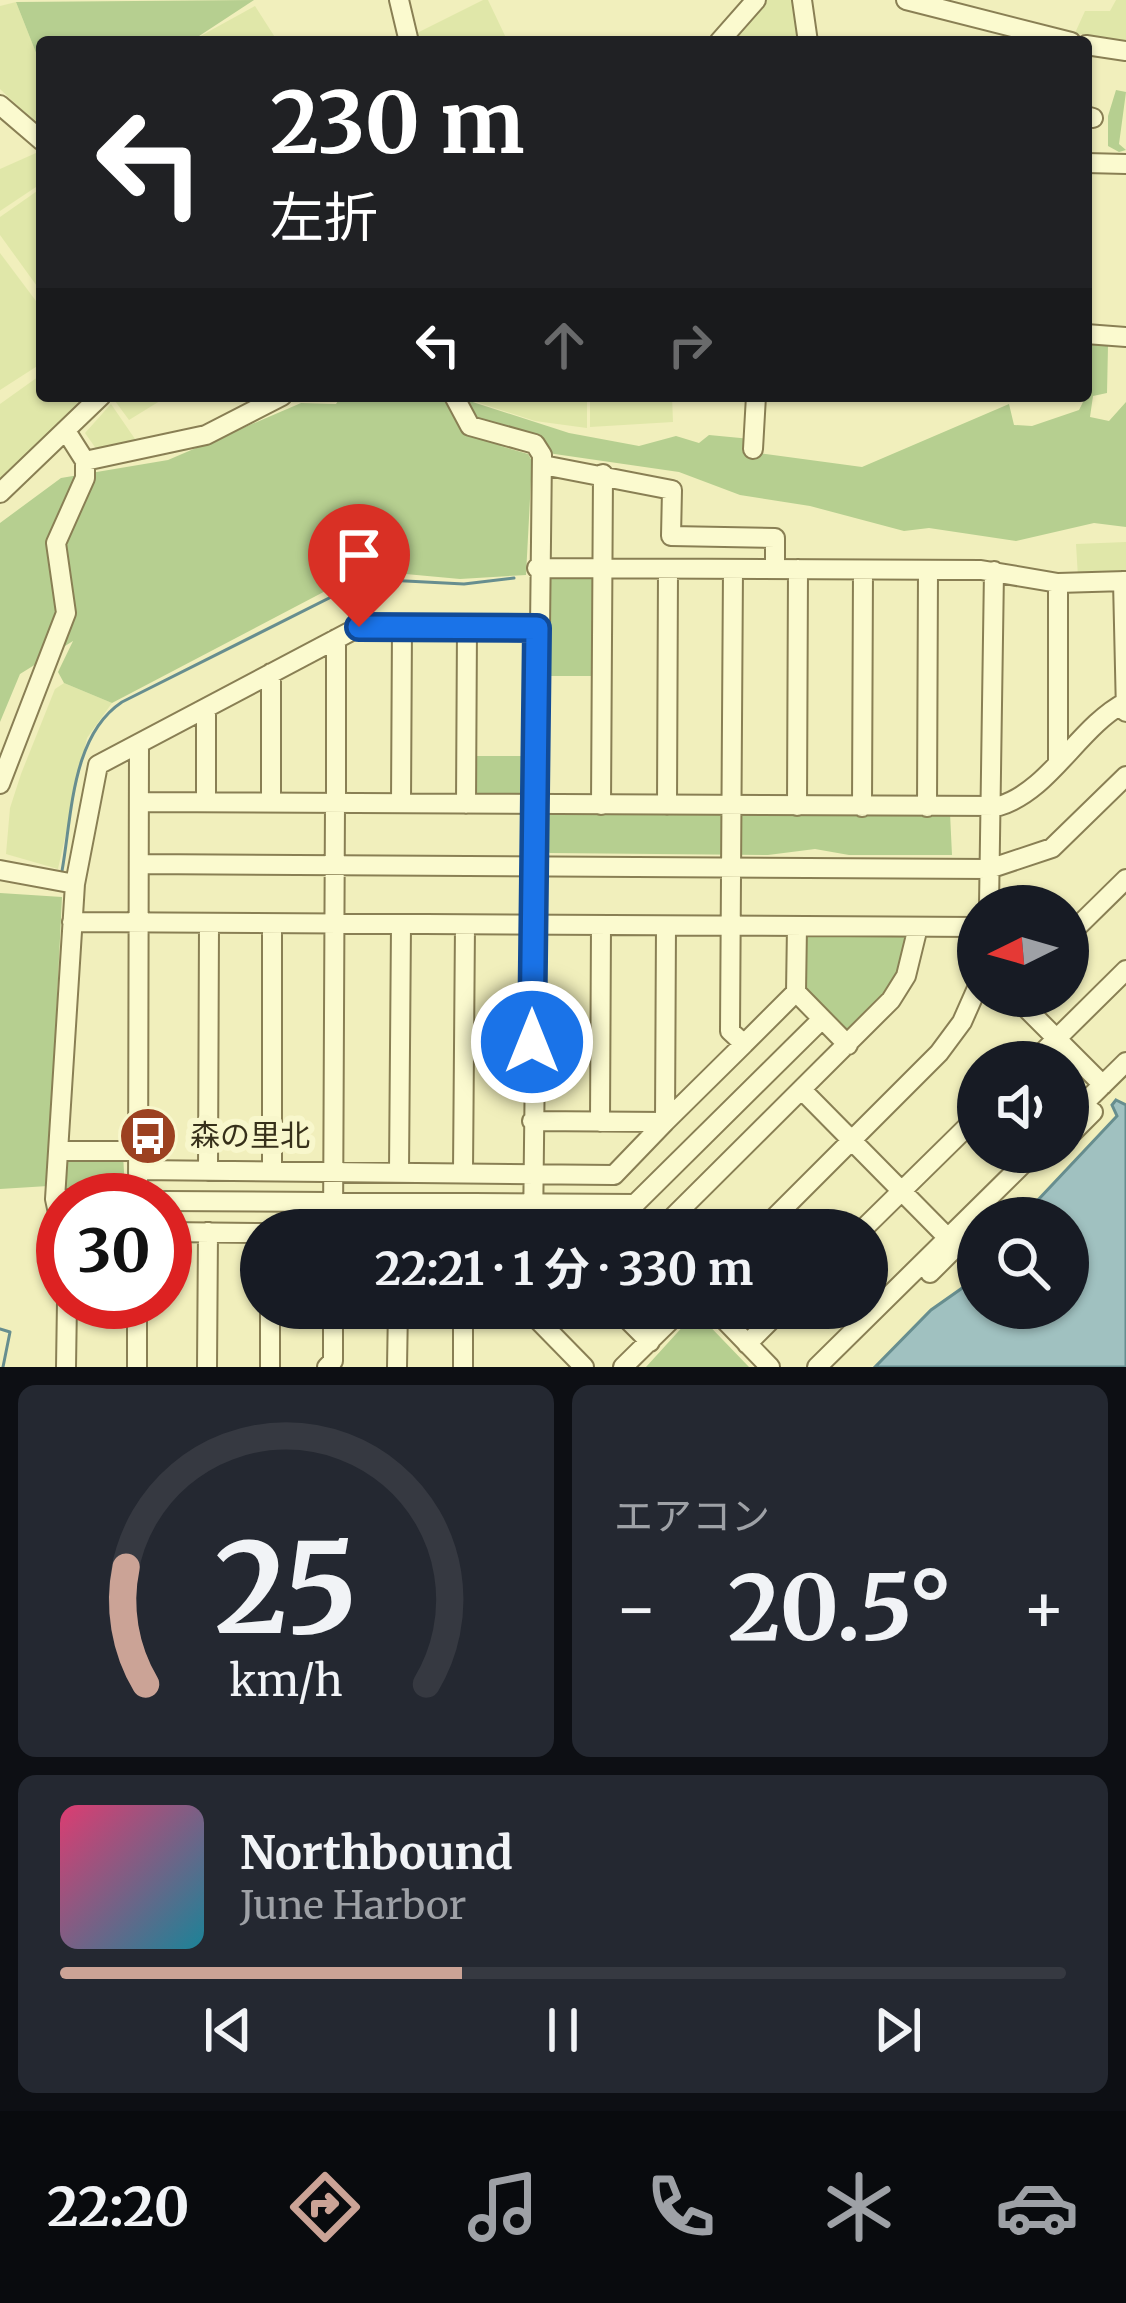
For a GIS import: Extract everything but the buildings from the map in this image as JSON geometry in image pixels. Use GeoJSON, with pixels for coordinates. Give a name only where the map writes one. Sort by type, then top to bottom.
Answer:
{"type":"FeatureCollection","features":[{"type":"Feature","properties":{"kind":"street"},"geometry":{"type":"LineString","coordinates":[[399,0],[408,36]]}},
{"type":"Feature","properties":{"kind":"street"},"geometry":{"type":"LineString","coordinates":[[723,36],[756,0]]}},
{"type":"Feature","properties":{"kind":"street"},"geometry":{"type":"LineString","coordinates":[[802,0],[807,36]]}},
{"type":"Feature","properties":{"kind":"street"},"geometry":{"type":"LineString","coordinates":[[906,0],[1010,36]]}},
{"type":"Feature","properties":{"kind":"street"},"geometry":{"type":"LineString","coordinates":[[1092,46],[1126,51]]}},
{"type":"Feature","properties":{"kind":"street"},"geometry":{"type":"LineString","coordinates":[[0,105],[36,136]]}},
{"type":"Feature","properties":{"kind":"street"},"geometry":{"type":"LineString","coordinates":[[1092,163],[1126,164]]}},
{"type":"Feature","properties":{"kind":"street"},"geometry":{"type":"LineString","coordinates":[[1092,334],[1126,337]]}},
{"type":"Feature","properties":{"kind":"street"},"geometry":{"type":"LineString","coordinates":[[0,493],[95,402]]}},
{"type":"Feature","properties":{"kind":"street"},"geometry":{"type":"LineString","coordinates":[[85,461],[206,435],[270,402]]}},
{"type":"Feature","properties":{"kind":"street"},"geometry":{"type":"LineString","coordinates":[[457,402],[470,426],[535,444],[542,465],[531,1209]]}},
{"type":"Feature","properties":{"kind":"street"},"geometry":{"type":"LineString","coordinates":[[753,449],[756,402]]}},
{"type":"Feature","properties":{"kind":"street"},"geometry":{"type":"LineString","coordinates":[[0,784],[66,613],[56,543],[85,478],[85,461],[66,431]]}},
{"type":"Feature","properties":{"kind":"street"},"geometry":{"type":"LineString","coordinates":[[542,465],[672,490],[671,536],[775,538],[775,569]]}},
{"type":"Feature","properties":{"kind":"street"},"geometry":{"type":"LineString","coordinates":[[601,805],[603,474]]}},
{"type":"Feature","properties":{"kind":"street"},"geometry":{"type":"LineString","coordinates":[[139,802],[990,807],[1015,800],[1125,706],[1124,581],[1058,584],[994,571],[537,568]]}},
{"type":"Feature","properties":{"kind":"street"},"geometry":{"type":"LineString","coordinates":[[667,805],[668,569]]}},
{"type":"Feature","properties":{"kind":"street"},"geometry":{"type":"LineString","coordinates":[[733,569],[730,1031],[744,1044]]}},
{"type":"Feature","properties":{"kind":"street"},"geometry":{"type":"LineString","coordinates":[[797,806],[798,569]]}},
{"type":"Feature","properties":{"kind":"street"},"geometry":{"type":"LineString","coordinates":[[862,807],[863,570]]}},
{"type":"Feature","properties":{"kind":"street"},"geometry":{"type":"LineString","coordinates":[[927,807],[928,570]]}},
{"type":"Feature","properties":{"kind":"street"},"geometry":{"type":"LineString","coordinates":[[989,885],[994,571]]}},
{"type":"Feature","properties":{"kind":"street"},"geometry":{"type":"LineString","coordinates":[[1058,584],[1058,760]]}},
{"type":"Feature","properties":{"kind":"street"},"geometry":{"type":"LineString","coordinates":[[58,1173],[75,884],[98,765],[359,627],[537,628]]}},
{"type":"Feature","properties":{"kind":"street"},"geometry":{"type":"LineString","coordinates":[[401,803],[402,628]]}},
{"type":"Feature","properties":{"kind":"street"},"geometry":{"type":"LineString","coordinates":[[466,628],[466,804]]}},
{"type":"Feature","properties":{"kind":"street"},"geometry":{"type":"LineString","coordinates":[[333,1209],[336,639]]}},
{"type":"Feature","properties":{"kind":"street"},"geometry":{"type":"LineString","coordinates":[[271,673],[271,802]]}},
{"type":"Feature","properties":{"kind":"street"},"geometry":{"type":"LineString","coordinates":[[206,708],[206,802]]}},
{"type":"Feature","properties":{"kind":"street"},"geometry":{"type":"LineString","coordinates":[[138,1173],[140,744]]}},
{"type":"Feature","properties":{"kind":"street"},"geometry":{"type":"LineString","coordinates":[[140,863],[989,868],[1052,848],[1126,776]]}},
{"type":"Feature","properties":{"kind":"street"},"geometry":{"type":"LineString","coordinates":[[0,870],[75,884]]}},
{"type":"Feature","properties":{"kind":"street"},"geometry":{"type":"LineString","coordinates":[[1089,915],[1126,879]]}},
{"type":"Feature","properties":{"kind":"street"},"geometry":{"type":"LineString","coordinates":[[72,922],[957,927]]}},
{"type":"Feature","properties":{"kind":"street"},"geometry":{"type":"LineString","coordinates":[[208,1171],[209,923]]}},
{"type":"Feature","properties":{"kind":"street"},"geometry":{"type":"LineString","coordinates":[[272,924],[272,1171]]}},
{"type":"Feature","properties":{"kind":"street"},"geometry":{"type":"LineString","coordinates":[[399,1171],[401,925]]}},
{"type":"Feature","properties":{"kind":"street"},"geometry":{"type":"LineString","coordinates":[[464,1172],[465,925]]}},
{"type":"Feature","properties":{"kind":"street"},"geometry":{"type":"LineString","coordinates":[[600,1122],[601,926]]}},
{"type":"Feature","properties":{"kind":"street"},"geometry":{"type":"LineString","coordinates":[[665,1122],[666,926]]}},
{"type":"Feature","properties":{"kind":"street"},"geometry":{"type":"LineString","coordinates":[[60,1151],[208,1171],[614,1175],[796,992],[797,927]]}},
{"type":"Feature","properties":{"kind":"street"},"geometry":{"type":"LineString","coordinates":[[681,1209],[848,1045],[899,988],[918,927]]}},
{"type":"Feature","properties":{"kind":"street"},"geometry":{"type":"LineString","coordinates":[[1054,1041],[1126,970]]}},
{"type":"Feature","properties":{"kind":"street"},"geometry":{"type":"LineString","coordinates":[[796,992],[848,1045]]}},
{"type":"Feature","properties":{"kind":"street"},"geometry":{"type":"LineString","coordinates":[[783,1209],[952,1038],[962,1017]]}},
{"type":"Feature","properties":{"kind":"street"},"geometry":{"type":"LineString","coordinates":[[1036,1017],[1102,1085]]}},
{"type":"Feature","properties":{"kind":"street"},"geometry":{"type":"LineString","coordinates":[[192,1201],[635,1204],[822,1019]]}},
{"type":"Feature","properties":{"kind":"street"},"geometry":{"type":"LineString","coordinates":[[1089,1098],[1126,1062]]}},
{"type":"Feature","properties":{"kind":"street"},"geometry":{"type":"LineString","coordinates":[[1089,1116],[1126,1079]]}},
{"type":"Feature","properties":{"kind":"street"},"geometry":{"type":"LineString","coordinates":[[802,1090],[948,1238]]}},
{"type":"Feature","properties":{"kind":"street"},"geometry":{"type":"LineString","coordinates":[[532,1121],[665,1122]]}},
{"type":"Feature","properties":{"kind":"street"},"geometry":{"type":"LineString","coordinates":[[883,1209],[957,1136]]}},
{"type":"Feature","properties":{"kind":"street"},"geometry":{"type":"LineString","coordinates":[[817,1367],[1014,1173]]}},
{"type":"Feature","properties":{"kind":"street"},"geometry":{"type":"LineString","coordinates":[[1007,1197],[1031,1173]]}},
{"type":"Feature","properties":{"kind":"street"},"geometry":{"type":"LineString","coordinates":[[192,1232],[240,1233]]}},
{"type":"Feature","properties":{"kind":"street"},"geometry":{"type":"LineString","coordinates":[[208,1232],[208,1367]]}},
{"type":"Feature","properties":{"kind":"street"},"geometry":{"type":"LineString","coordinates":[[835,1367],[957,1247]]}},
{"type":"Feature","properties":{"kind":"street"},"geometry":{"type":"LineString","coordinates":[[66,1367],[67,1329]]}},
{"type":"Feature","properties":{"kind":"street"},"geometry":{"type":"LineString","coordinates":[[137,1329],[137,1367]]}},
{"type":"Feature","properties":{"kind":"street"},"geometry":{"type":"LineString","coordinates":[[269,1367],[270,1329]]}},
{"type":"Feature","properties":{"kind":"street"},"geometry":{"type":"LineString","coordinates":[[333,1329],[333,1365]]}},
{"type":"Feature","properties":{"kind":"street"},"geometry":{"type":"LineString","coordinates":[[398,1329],[398,1367]]}},
{"type":"Feature","properties":{"kind":"street"},"geometry":{"type":"LineString","coordinates":[[463,1367],[464,1329]]}},
{"type":"Feature","properties":{"kind":"street"},"geometry":{"type":"LineString","coordinates":[[547,1329],[584,1367]]}},
{"type":"Feature","properties":{"kind":"street"},"geometry":{"type":"LineString","coordinates":[[637,1329],[650,1342]]}},
{"type":"Feature","properties":{"kind":"street"},"geometry":{"type":"LineString","coordinates":[[623,1367],[663,1329]]}},
{"type":"Feature","properties":{"kind":"street"},"geometry":{"type":"LineString","coordinates":[[733,1329],[770,1367]]}},
{"type":"Feature","properties":{"kind":"street"},"geometry":{"type":"LineString","coordinates":[[747,1343],[761,1329]]}},
{"type":"Feature","properties":{"kind":"green space"},"geometry":{"type":"Polygon","coordinates":[[[254,0],[199,36],[36,36],[36,53],[16,2],[254,0]]]}},
{"type":"Feature","properties":{"kind":"green space"},"geometry":{"type":"Polygon","coordinates":[[[488,0],[505,36],[415,36],[488,0]]]}},
{"type":"Feature","properties":{"kind":"green space"},"geometry":{"type":"Polygon","coordinates":[[[767,0],[797,0],[800,36],[736,36],[767,0]]]}},
{"type":"Feature","properties":{"kind":"green space"},"geometry":{"type":"Polygon","coordinates":[[[1116,0],[1126,0],[1126,43],[1075,33],[1085,11],[1110,11],[1116,0]]]}},
{"type":"Feature","properties":{"kind":"green space"},"geometry":{"type":"Polygon","coordinates":[[[16,2],[36,53],[36,123],[0,89],[0,6],[16,2]]]}},
{"type":"Feature","properties":{"kind":"green space"},"geometry":{"type":"Polygon","coordinates":[[[255,6],[274,36],[201,36],[255,6]]]}},
{"type":"Feature","properties":{"kind":"green space"},"geometry":{"type":"Polygon","coordinates":[[[1116,90],[1126,92],[1119,144],[1126,150],[1119,152],[1108,146],[1108,116],[1116,90]]]}},
{"type":"Feature","properties":{"kind":"green space"},"geometry":{"type":"Polygon","coordinates":[[[36,153],[36,187],[0,211],[0,169],[36,153]]]}},
{"type":"Feature","properties":{"kind":"green space"},"geometry":{"type":"Polygon","coordinates":[[[36,192],[36,285],[0,235],[0,217],[36,192]]]}},
{"type":"Feature","properties":{"kind":"green space"},"geometry":{"type":"Polygon","coordinates":[[[0,253],[36,301],[36,367],[0,390],[0,253]]]}},
{"type":"Feature","properties":{"kind":"green space"},"geometry":{"type":"Polygon","coordinates":[[[1092,341],[1108,346],[1107,393],[1093,396],[1090,417],[1109,421],[1126,402],[1126,527],[1094,523],[1016,541],[929,528],[904,531],[810,506],[740,495],[679,472],[500,446],[528,454],[532,461],[526,575],[460,579],[373,571],[354,576],[112,703],[64,683],[58,672],[73,641],[20,674],[0,722],[0,523],[61,478],[168,460],[301,403],[473,402],[569,433],[639,446],[676,436],[699,443],[709,435],[751,439],[751,452],[862,467],[1009,404],[1014,425],[1032,426],[1079,410],[1083,402],[1092,402],[1092,341]]]}},
{"type":"Feature","properties":{"kind":"green space"},"geometry":{"type":"Polygon","coordinates":[[[36,378],[36,402],[86,402],[0,484],[0,404],[36,378]]]}},
{"type":"Feature","properties":{"kind":"green space"},"geometry":{"type":"Polygon","coordinates":[[[116,402],[158,402],[129,420],[116,402]]]}},
{"type":"Feature","properties":{"kind":"green space"},"geometry":{"type":"Polygon","coordinates":[[[476,402],[587,402],[587,428],[535,421],[476,402]]]}},
{"type":"Feature","properties":{"kind":"green space"},"geometry":{"type":"Polygon","coordinates":[[[590,402],[672,402],[673,422],[590,427],[590,402]]]}},
{"type":"Feature","properties":{"kind":"green space"},"geometry":{"type":"Polygon","coordinates":[[[111,404],[135,439],[133,444],[97,450],[85,433],[111,404]]]}},
{"type":"Feature","properties":{"kind":"green space"},"geometry":{"type":"Polygon","coordinates":[[[1126,542],[1126,575],[1078,577],[1076,544],[1126,542]]]}},
{"type":"Feature","properties":{"kind":"green space"},"geometry":{"type":"Polygon","coordinates":[[[594,574],[597,676],[542,676],[544,577],[594,574]]]}},
{"type":"Feature","properties":{"kind":"green space"},"geometry":{"type":"Polygon","coordinates":[[[64,683],[112,703],[87,738],[58,869],[6,854],[10,808],[21,774],[55,689],[64,683]]]}},
{"type":"Feature","properties":{"kind":"green space"},"geometry":{"type":"Polygon","coordinates":[[[475,756],[524,756],[523,797],[476,797],[475,756]]]}},
{"type":"Feature","properties":{"kind":"green space"},"geometry":{"type":"Polygon","coordinates":[[[549,811],[950,813],[952,855],[849,855],[815,849],[768,855],[550,853],[545,850],[543,817],[549,811]]]}},
{"type":"Feature","properties":{"kind":"green space"},"geometry":{"type":"Polygon","coordinates":[[[0,893],[62,897],[49,1173],[36,1173],[36,1187],[0,1189],[0,893]]]}},
{"type":"Feature","properties":{"kind":"green space"},"geometry":{"type":"Polygon","coordinates":[[[907,933],[912,937],[890,992],[846,1038],[802,993],[806,934],[907,933]]]}},
{"type":"Feature","properties":{"kind":"green space"},"geometry":{"type":"Polygon","coordinates":[[[66,1154],[123,1154],[124,1173],[64,1173],[66,1154]]]}},
{"type":"Feature","properties":{"kind":"green space"},"geometry":{"type":"Polygon","coordinates":[[[681,1329],[712,1329],[749,1367],[646,1367],[681,1329]]]}},
{"type":"Feature","properties":{"kind":"water"},"geometry":{"type":"Polygon","coordinates":[[[1116,1100],[1126,1105],[1126,1367],[875,1367],[931,1310],[957,1292],[957,1329],[1089,1329],[1089,1197],[1041,1197],[1063,1173],[1089,1173],[1089,1146],[1117,1116],[1112,1105],[1116,1100]]]}},
{"type":"Feature","properties":{"kind":"waterway"},"geometry":{"type":"LineString","coordinates":[[62,871],[83,756],[105,717],[122,702],[367,579],[464,584],[514,578]]}},
{"type":"Feature","properties":{"kind":"waterway"},"geometry":{"type":"LineString","coordinates":[[0,1329],[10,1332],[3,1367]]}},
{"type":"Feature","properties":{"kind":"place","name":"森の里北"},"geometry":{"type":"Point","coordinates":[148,1136]}},
{"type":"Feature","properties":{"kind":"route"},"geometry":{"type":"LineString","coordinates":[[359,627],[537,628],[532,1042]]}}]}
